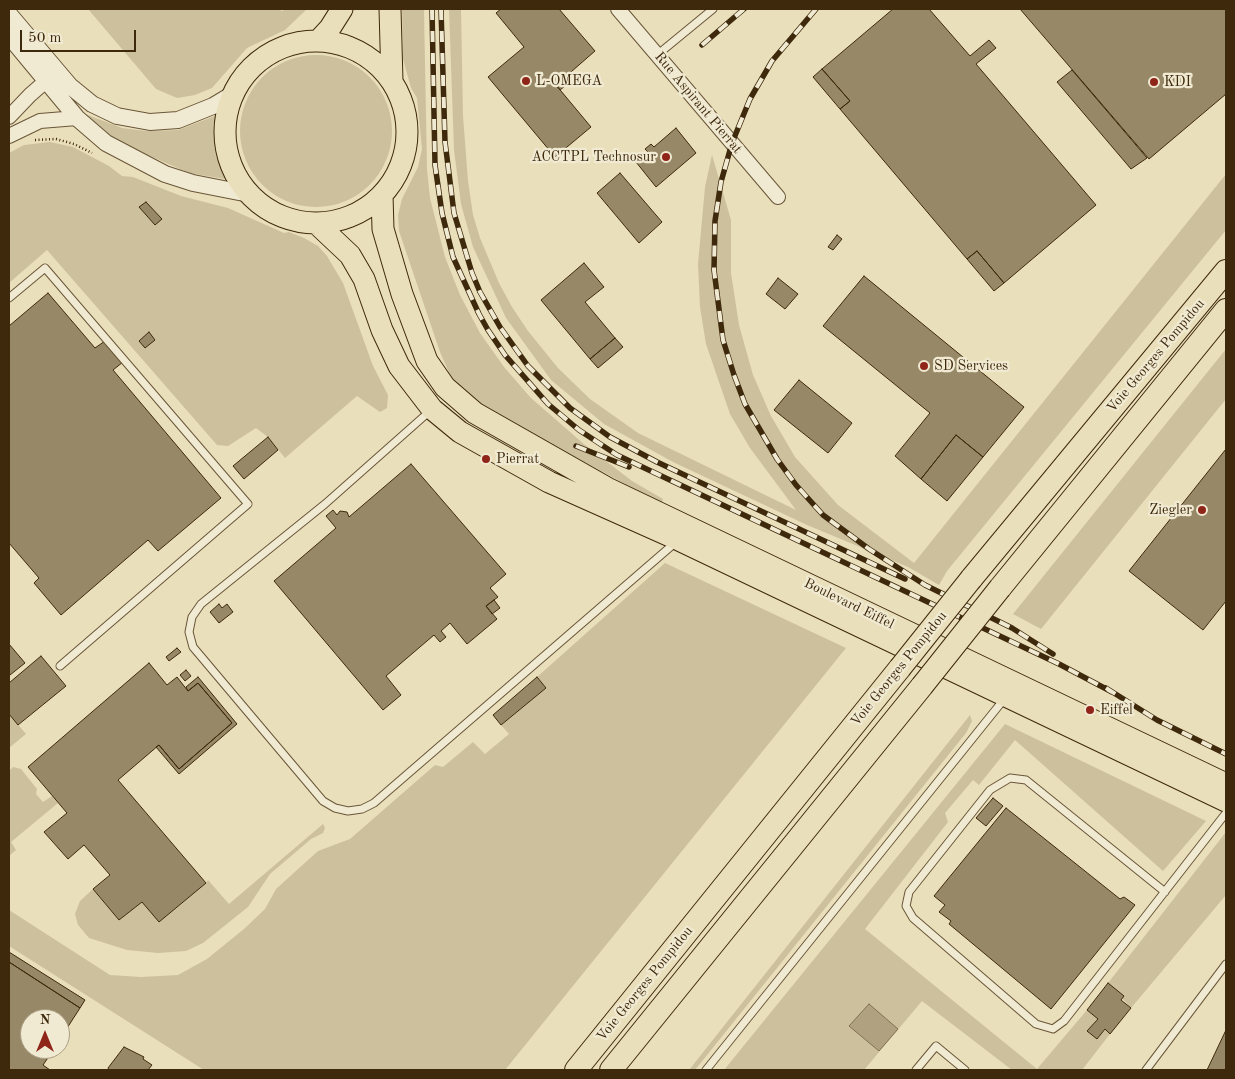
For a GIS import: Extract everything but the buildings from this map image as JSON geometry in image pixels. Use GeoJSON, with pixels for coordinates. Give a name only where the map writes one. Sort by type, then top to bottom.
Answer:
{"type":"FeatureCollection","features":[{"type":"Feature","properties":{"kind":"highway","name":"Voie Georges Pompidou"},"geometry":{"type":"LineString","coordinates":[[576,1070],[971,579],[1226,271]]}},
{"type":"Feature","properties":{"kind":"highway","name":"Voie Georges Pompidou"},"geometry":{"type":"LineString","coordinates":[[611,1070],[1226,310]]}},
{"type":"Feature","properties":{"kind":"main road"},"geometry":{"type":"LineString","coordinates":[[318,40],[330,28],[342,9]]}},
{"type":"Feature","properties":{"kind":"main road"},"geometry":{"type":"LineString","coordinates":[[390,9],[392,81]]}},
{"type":"Feature","properties":{"kind":"main road"},"geometry":{"type":"LineString","coordinates":[[318,40],[347,46],[372,60],[392,81],[405,109],[407,140],[400,169],[382,195],[352,216],[316,223],[291,220],[268,210],[249,194],[234,172],[226,146],[225,120],[232,94],[244,76],[259,60],[283,47],[318,40]]}},
{"type":"Feature","properties":{"kind":"main road","name":"Boulevard Eiffel"},"geometry":{"type":"LineString","coordinates":[[382,195],[383,229],[388,248],[411,322],[432,376],[445,387],[467,412],[607,488],[1011,690],[1226,801]]}},
{"type":"Feature","properties":{"kind":"main road"},"geometry":{"type":"LineString","coordinates":[[316,223],[350,255],[364,278],[382,330],[399,366],[460,432],[549,482],[1011,690]]}},
{"type":"Feature","properties":{"kind":"main road","name":"Boulevard Eiffel"},"geometry":{"type":"LineString","coordinates":[[1011,690],[1226,784]]}},
{"type":"Feature","properties":{"kind":"street","name":"Rue Aspirant Pierrat"},"geometry":{"type":"LineString","coordinates":[[618,9],[778,198]]}},
{"type":"Feature","properties":{"kind":"street"},"geometry":{"type":"LineString","coordinates":[[9,14],[70,86],[92,104]]}},
{"type":"Feature","properties":{"kind":"street"},"geometry":{"type":"LineString","coordinates":[[9,36],[77,118],[106,143],[165,174],[193,183],[249,194]]}},
{"type":"Feature","properties":{"kind":"street"},"geometry":{"type":"LineString","coordinates":[[46,82],[116,116],[150,122],[165,122],[198,113],[232,94]]}},
{"type":"Feature","properties":{"kind":"street"},"geometry":{"type":"LineString","coordinates":[[9,117],[30,95],[46,82]]}},
{"type":"Feature","properties":{"kind":"street"},"geometry":{"type":"LineString","coordinates":[[9,136],[40,121],[77,118]]}},
{"type":"Feature","properties":{"kind":"lane"},"geometry":{"type":"LineString","coordinates":[[657,55],[713,9]]}},
{"type":"Feature","properties":{"kind":"lane"},"geometry":{"type":"LineString","coordinates":[[9,298],[45,268],[248,504],[60,666]]}},
{"type":"Feature","properties":{"kind":"lane"},"geometry":{"type":"LineString","coordinates":[[438,407],[325,504],[201,604],[192,617],[189,632],[193,647],[323,801],[335,808],[348,811],[362,809],[374,803],[679,540]]}},
{"type":"Feature","properties":{"kind":"lane"},"geometry":{"type":"LineString","coordinates":[[706,1070],[1011,690]]}},
{"type":"Feature","properties":{"kind":"lane"},"geometry":{"type":"LineString","coordinates":[[1165,892],[1026,780],[1010,778],[990,790],[909,892],[906,906],[913,918],[1036,1024],[1053,1029],[1064,1021],[1165,892],[1226,812]]}},
{"type":"Feature","properties":{"kind":"lane"},"geometry":{"type":"LineString","coordinates":[[1146,1070],[1226,964]]}},
{"type":"Feature","properties":{"kind":"lane"},"geometry":{"type":"LineString","coordinates":[[916,1070],[936,1046],[965,1070]]}},
{"type":"Feature","properties":{"kind":"shaded area"},"geometry":{"type":"Polygon","coordinates":[[[88,9],[279,9],[282,11],[286,9],[307,9],[285,30],[247,48],[212,88],[195,95],[177,98],[156,89],[88,9]]]}},
{"type":"Feature","properties":{"kind":"shaded area"},"geometry":{"type":"Polygon","coordinates":[[[402,9],[424,9],[427,169],[430,198],[445,257],[460,295],[480,333],[504,367],[531,398],[585,445],[632,481],[663,499],[662,504],[503,418],[471,398],[454,384],[440,352],[399,231],[398,215],[402,199],[418,167],[422,149],[417,98],[411,88],[403,59],[402,9]]]}},
{"type":"Feature","properties":{"kind":"shaded area"},"geometry":{"type":"Polygon","coordinates":[[[449,9],[461,9],[463,116],[468,181],[473,215],[480,238],[499,283],[512,307],[528,331],[558,368],[590,399],[638,433],[796,510],[750,448],[730,414],[706,344],[700,307],[698,264],[705,187],[712,155],[731,220],[731,273],[739,325],[753,375],[771,416],[795,457],[838,505],[914,563],[1226,174],[1226,230],[947,571],[939,585],[908,567],[807,525],[673,462],[604,424],[551,380],[506,318],[473,247],[461,204],[454,150],[449,9]]]}},
{"type":"Feature","properties":{"kind":"shaded area"},"geometry":{"type":"Polygon","coordinates":[[[316,55],[331,56],[345,61],[370,77],[386,102],[391,116],[391,146],[386,160],[370,185],[345,201],[331,206],[316,207],[301,206],[287,201],[262,185],[246,160],[241,146],[240,131],[241,116],[246,102],[262,77],[287,61],[301,56],[316,55]]]}},
{"type":"Feature","properties":{"kind":"shaded area"},"geometry":{"type":"Polygon","coordinates":[[[80,112],[122,128],[146,131],[178,130],[215,116],[214,136],[218,159],[225,179],[189,173],[118,142],[104,134],[80,112]]]}},
{"type":"Feature","properties":{"kind":"shaded area"},"geometry":{"type":"Polygon","coordinates":[[[50,142],[73,147],[109,166],[122,176],[133,177],[181,196],[228,208],[284,233],[289,232],[304,238],[318,246],[327,256],[343,283],[373,366],[388,395],[387,408],[380,412],[357,396],[285,458],[268,437],[256,428],[228,446],[217,445],[47,250],[9,283],[9,153],[24,145],[50,142]]]}},
{"type":"Feature","properties":{"kind":"shaded area"},"geometry":{"type":"Polygon","coordinates":[[[1226,349],[1226,399],[1041,629],[1013,614],[1226,349]]]}},
{"type":"Feature","properties":{"kind":"shaded area"},"geometry":{"type":"Polygon","coordinates":[[[665,563],[846,648],[505,1070],[204,1070],[9,946],[9,910],[110,975],[141,977],[178,975],[207,959],[265,909],[276,889],[318,851],[350,839],[435,765],[443,767],[473,742],[485,754],[509,734],[501,725],[546,688],[537,677],[665,563]]]}},
{"type":"Feature","properties":{"kind":"shaded area"},"geometry":{"type":"Polygon","coordinates":[[[9,714],[26,734],[9,748],[9,714]]]}},
{"type":"Feature","properties":{"kind":"shaded area"},"geometry":{"type":"Polygon","coordinates":[[[970,715],[972,721],[966,733],[695,1070],[689,1070],[970,715]]]}},
{"type":"Feature","properties":{"kind":"shaded area"},"geometry":{"type":"Polygon","coordinates":[[[1005,724],[1206,821],[1163,871],[1015,740],[979,785],[973,780],[945,813],[948,822],[865,929],[1037,1069],[1087,1010],[1098,1019],[1088,1031],[1097,1039],[1105,1029],[1110,1034],[1082,1070],[1012,1070],[922,1001],[864,1070],[724,1070],[1005,724]]]}},
{"type":"Feature","properties":{"kind":"shaded area"},"geometry":{"type":"Polygon","coordinates":[[[13,767],[21,769],[37,789],[36,794],[43,802],[52,796],[58,803],[11,842],[16,850],[9,856],[9,771],[13,767]]]}},
{"type":"Feature","properties":{"kind":"shaded area"},"geometry":{"type":"Polygon","coordinates":[[[323,824],[325,828],[323,833],[311,839],[270,874],[248,907],[203,943],[186,951],[158,953],[127,950],[89,938],[78,925],[75,914],[80,901],[93,889],[119,920],[142,902],[206,883],[208,880],[229,904],[323,824]]]}},
{"type":"Feature","properties":{"kind":"shaded area"},"geometry":{"type":"Polygon","coordinates":[[[1226,832],[1226,895],[1131,1008],[1108,983],[1226,832]]]}},
{"type":"Feature","properties":{"kind":"shaded area"},"geometry":{"type":"Polygon","coordinates":[[[869,1004],[898,1029],[879,1051],[849,1026],[869,1004]]]}},
{"type":"Feature","properties":{"kind":"railway"},"geometry":{"type":"LineString","coordinates":[[432,9],[435,165],[442,213],[453,257],[488,330],[505,355],[548,404],[579,430],[617,455],[1059,664],[1112,692]]}},
{"type":"Feature","properties":{"kind":"railway"},"geometry":{"type":"LineString","coordinates":[[441,9],[445,142],[454,213],[472,273],[480,292],[500,327],[528,366],[570,408],[610,437],[657,462],[905,579]]}},
{"type":"Feature","properties":{"kind":"railway"},"geometry":{"type":"LineString","coordinates":[[702,45],[744,9]]}},
{"type":"Feature","properties":{"kind":"railway"},"geometry":{"type":"LineString","coordinates":[[816,9],[772,61],[750,99],[732,143],[721,182],[715,221],[714,270],[723,340],[734,375],[745,404],[777,459],[796,485],[823,515],[869,549],[925,585],[1012,628],[1053,654]]}},
{"type":"Feature","properties":{"kind":"railway"},"geometry":{"type":"LineString","coordinates":[[576,446],[629,467]]}},
{"type":"Feature","properties":{"kind":"railway"},"geometry":{"type":"LineString","coordinates":[[1106,688],[1157,720],[1226,754]]}},
{"type":"Feature","properties":{"kind":"place","name":"L-OMEGA"},"geometry":{"type":"Point","coordinates":[526,81]}},
{"type":"Feature","properties":{"kind":"place","name":"KDI"},"geometry":{"type":"Point","coordinates":[1154,82]}},
{"type":"Feature","properties":{"kind":"place","name":"ACCTPL Technosur"},"geometry":{"type":"Point","coordinates":[666,157]}},
{"type":"Feature","properties":{"kind":"place","name":"SD Services"},"geometry":{"type":"Point","coordinates":[924,366]}},
{"type":"Feature","properties":{"kind":"place","name":"Pierrat"},"geometry":{"type":"Point","coordinates":[486,459]}},
{"type":"Feature","properties":{"kind":"place","name":"Ziegler"},"geometry":{"type":"Point","coordinates":[1202,510]}},
{"type":"Feature","properties":{"kind":"place","name":"Eiffel"},"geometry":{"type":"Point","coordinates":[1090,710]}}]}
